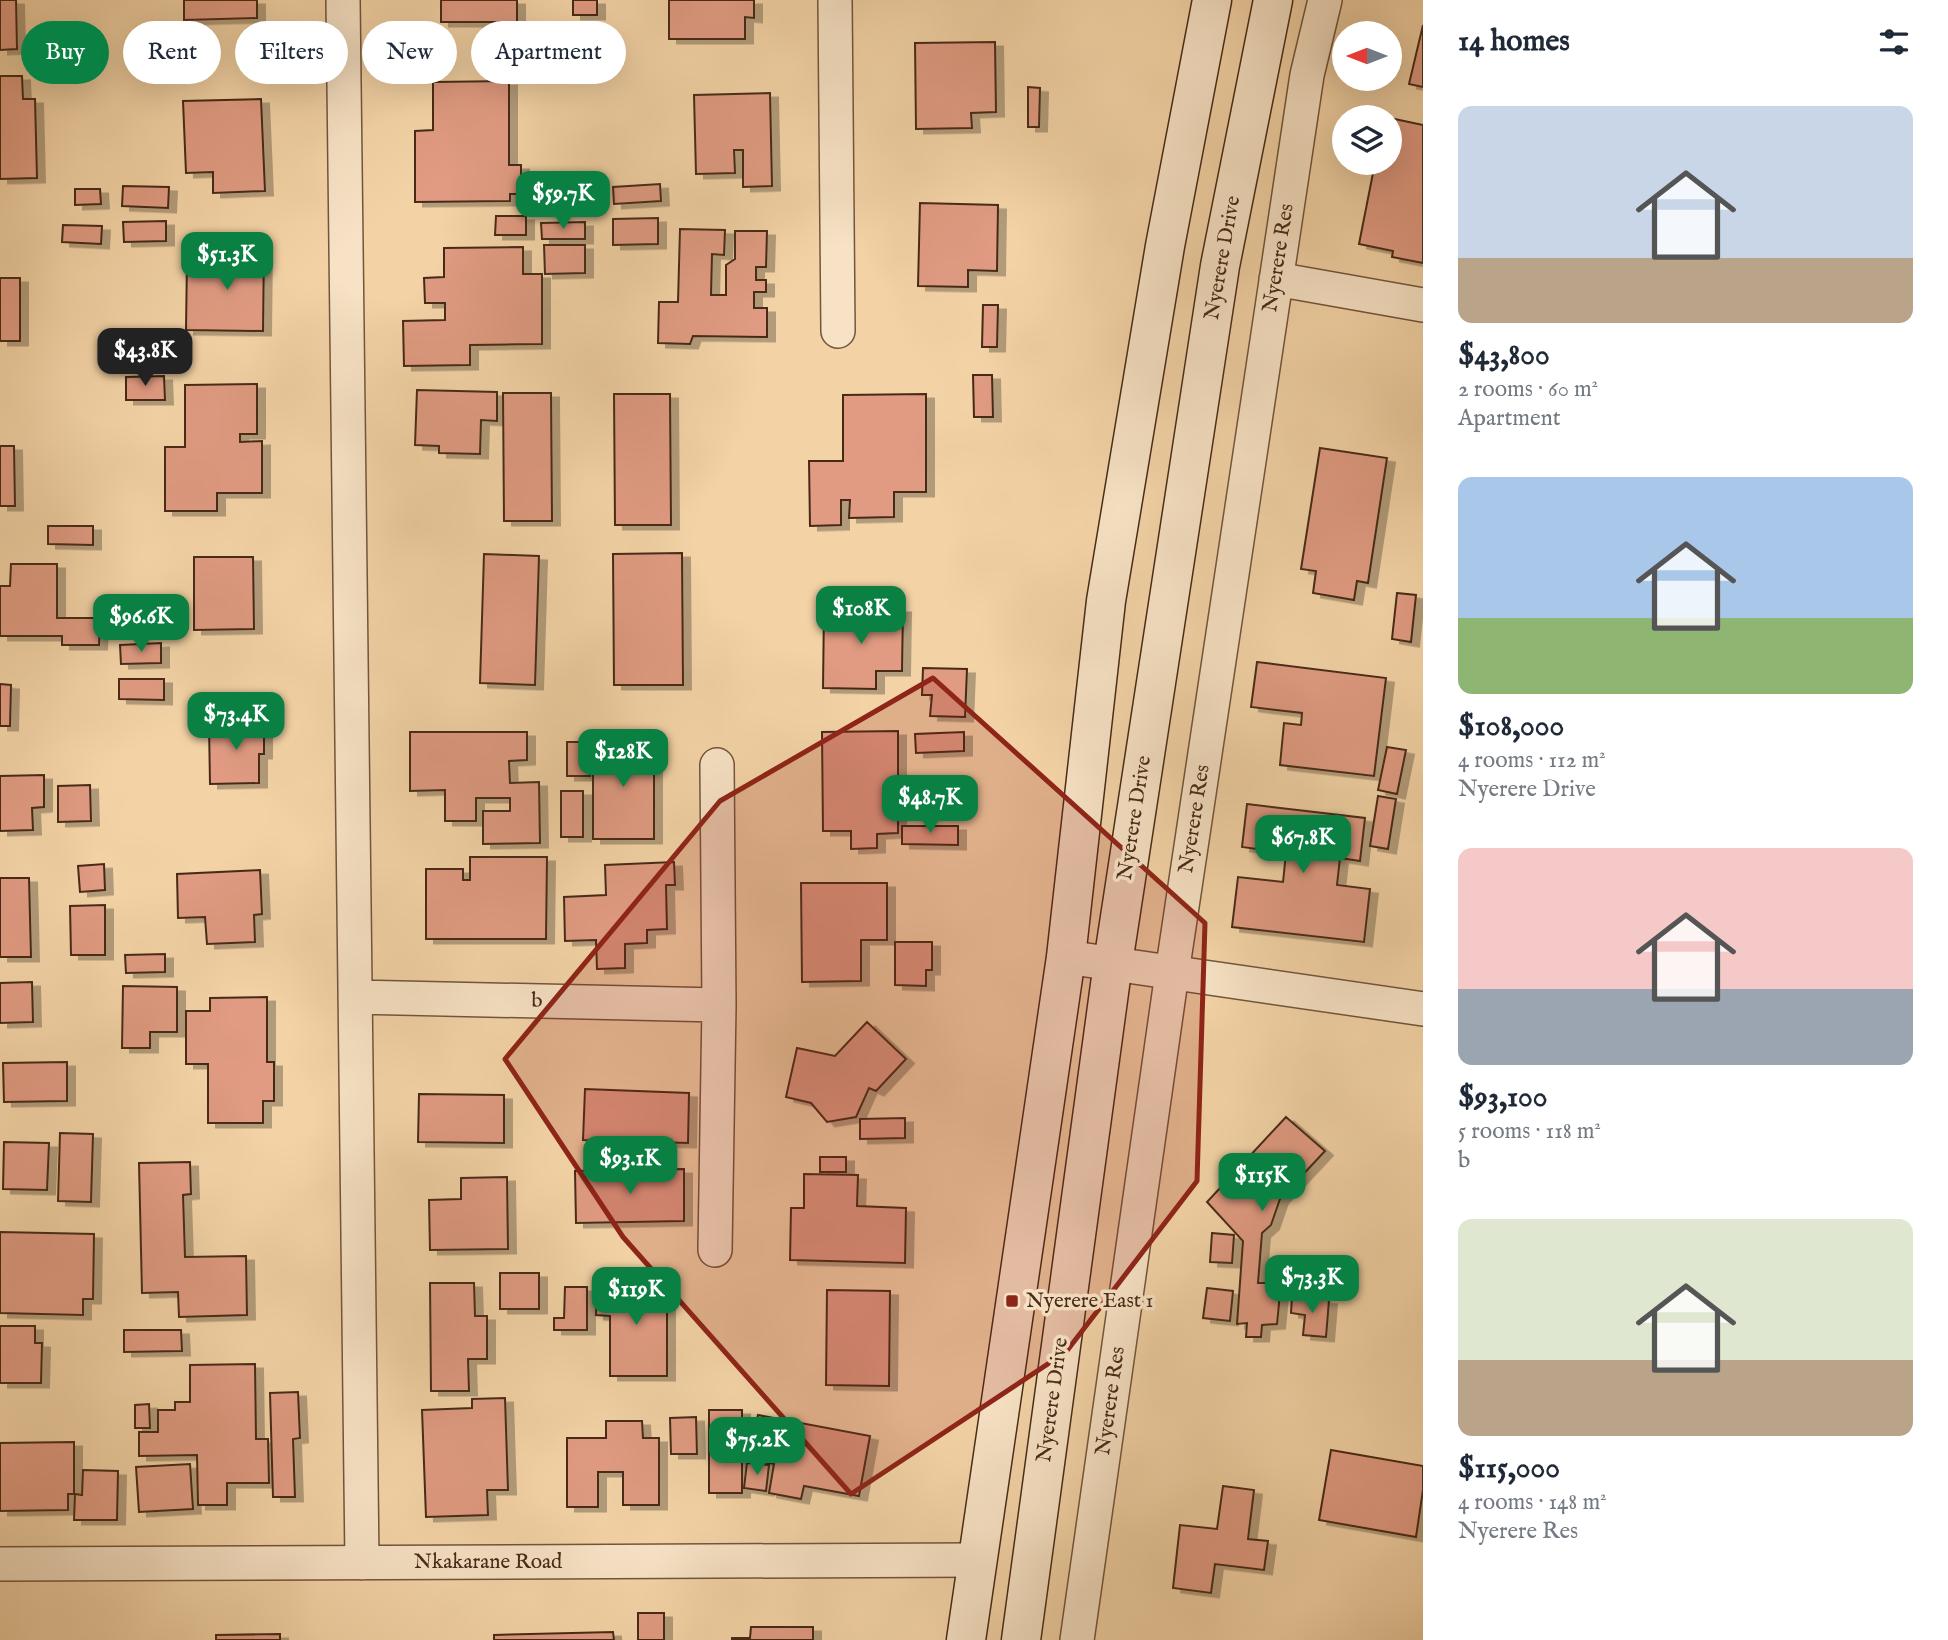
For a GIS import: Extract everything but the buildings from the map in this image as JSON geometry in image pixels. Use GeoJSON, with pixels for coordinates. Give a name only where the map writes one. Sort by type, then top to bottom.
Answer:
{"type":"FeatureCollection","features":[{"type":"Feature","properties":{"kind":"main road"},"geometry":{"type":"LineString","coordinates":[[966,1640],[1066,957],[1107,601],[1165,246],[1212,0]]}},
{"type":"Feature","properties":{"kind":"main road","name":"Nyerere Drive"},"geometry":{"type":"LineString","coordinates":[[1021,1640],[1113,963],[1220,266],[1273,0]]}},
{"type":"Feature","properties":{"kind":"street"},"geometry":{"type":"LineString","coordinates":[[343,0],[362,1563]]}},
{"type":"Feature","properties":{"kind":"street"},"geometry":{"type":"LineString","coordinates":[[835,0],[838,331]]}},
{"type":"Feature","properties":{"kind":"street","name":"Nyerere Res"},"geometry":{"type":"LineString","coordinates":[[1077,1640],[1172,973],[1276,279],[1307,75],[1325,0]]}},
{"type":"Feature","properties":{"kind":"street"},"geometry":{"type":"LineString","coordinates":[[1276,279],[1423,305]]}},
{"type":"Feature","properties":{"kind":"street"},"geometry":{"type":"LineString","coordinates":[[715,1250],[719,1005],[716,765]]}},
{"type":"Feature","properties":{"kind":"street"},"geometry":{"type":"LineString","coordinates":[[1066,957],[1423,1009]]}},
{"type":"Feature","properties":{"kind":"street","name":"b"},"geometry":{"type":"LineString","coordinates":[[355,998],[719,1005]]}},
{"type":"Feature","properties":{"kind":"street","name":"Nkakarane Road"},"geometry":{"type":"LineString","coordinates":[[0,1564],[976,1560]]}},
{"type":"Feature","properties":{"kind":"highlighted area"},"geometry":{"type":"Polygon","coordinates":[[[933,678],[1205,923],[1197,1181],[1066,1352],[851,1494],[623,1237],[505,1059],[720,801],[933,678]]]}},
{"type":"Feature","properties":{"kind":"place","name":"Nyerere East 1"},"geometry":{"type":"Point","coordinates":[1012,1301]}}]}
